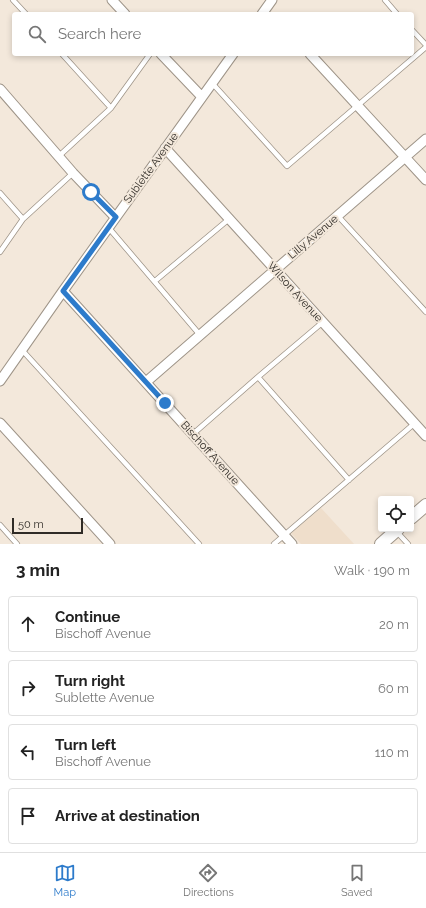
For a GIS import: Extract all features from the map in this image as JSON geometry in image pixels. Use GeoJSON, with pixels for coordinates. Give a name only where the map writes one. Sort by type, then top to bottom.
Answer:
{"type":"FeatureCollection","features":[{"type":"Feature","properties":{"kind":"street"},"geometry":{"type":"LineString","coordinates":[[112,0],[123,12]]}},
{"type":"Feature","properties":{"kind":"street"},"geometry":{"type":"LineString","coordinates":[[163,56],[202,97]]}},
{"type":"Feature","properties":{"kind":"street","name":"Sublette Avenue"},"geometry":{"type":"LineString","coordinates":[[0,381],[232,56]]}},
{"type":"Feature","properties":{"kind":"street"},"geometry":{"type":"LineString","coordinates":[[312,56],[426,180]]}},
{"type":"Feature","properties":{"kind":"street"},"geometry":{"type":"LineString","coordinates":[[0,89],[73,173],[116,217]]}},
{"type":"Feature","properties":{"kind":"street","name":"Lilly Avenue"},"geometry":{"type":"LineString","coordinates":[[146,382],[426,139]]}},
{"type":"Feature","properties":{"kind":"street","name":"Wilson Avenue"},"geometry":{"type":"LineString","coordinates":[[165,148],[426,436]]}},
{"type":"Feature","properties":{"kind":"street","name":"Bischoff Avenue"},"geometry":{"type":"LineString","coordinates":[[63,291],[292,544]]}},
{"type":"Feature","properties":{"kind":"street"},"geometry":{"type":"LineString","coordinates":[[0,423],[110,544]]}},
{"type":"Feature","properties":{"kind":"street"},"geometry":{"type":"LineString","coordinates":[[414,515],[426,505]]}},
{"type":"Feature","properties":{"kind":"street"},"geometry":{"type":"LineString","coordinates":[[381,544],[395,532]]}},
{"type":"Feature","properties":{"kind":"lane"},"geometry":{"type":"LineString","coordinates":[[14,0],[24,12]]}},
{"type":"Feature","properties":{"kind":"lane"},"geometry":{"type":"LineString","coordinates":[[385,0],[396,12]]}},
{"type":"Feature","properties":{"kind":"lane"},"geometry":{"type":"LineString","coordinates":[[212,83],[287,166],[426,46],[414,32]]}},
{"type":"Feature","properties":{"kind":"lane"},"geometry":{"type":"LineString","coordinates":[[64,56],[111,108]]}},
{"type":"Feature","properties":{"kind":"lane"},"geometry":{"type":"LineString","coordinates":[[59,156],[111,108],[149,56]]}},
{"type":"Feature","properties":{"kind":"lane"},"geometry":{"type":"LineString","coordinates":[[0,252],[23,219],[73,173]]}},
{"type":"Feature","properties":{"kind":"lane"},"geometry":{"type":"LineString","coordinates":[[0,194],[23,219]]}},
{"type":"Feature","properties":{"kind":"lane"},"geometry":{"type":"LineString","coordinates":[[338,216],[426,312]]}},
{"type":"Feature","properties":{"kind":"lane"},"geometry":{"type":"LineString","coordinates":[[155,281],[229,219]]}},
{"type":"Feature","properties":{"kind":"lane"},"geometry":{"type":"LineString","coordinates":[[108,228],[200,335]]}},
{"type":"Feature","properties":{"kind":"lane"},"geometry":{"type":"LineString","coordinates":[[193,434],[323,322]]}},
{"type":"Feature","properties":{"kind":"lane"},"geometry":{"type":"LineString","coordinates":[[22,350],[199,544]]}},
{"type":"Feature","properties":{"kind":"lane"},"geometry":{"type":"LineString","coordinates":[[258,377],[349,480]]}},
{"type":"Feature","properties":{"kind":"lane"},"geometry":{"type":"LineString","coordinates":[[274,544],[415,423]]}},
{"type":"Feature","properties":{"kind":"lane"},"geometry":{"type":"LineString","coordinates":[[0,525],[17,544]]}},
{"type":"Feature","properties":{"kind":"lane"},"geometry":{"type":"LineString","coordinates":[[399,532],[408,544]]}},
{"type":"Feature","properties":{"kind":"shaded area"},"geometry":{"type":"Polygon","coordinates":[[[321,508],[354,544],[301,544],[291,533],[321,508]]]}},
{"type":"Feature","properties":{"kind":"route"},"geometry":{"type":"LineString","coordinates":[[91,192],[116,217],[63,291],[165,403]]}}]}
